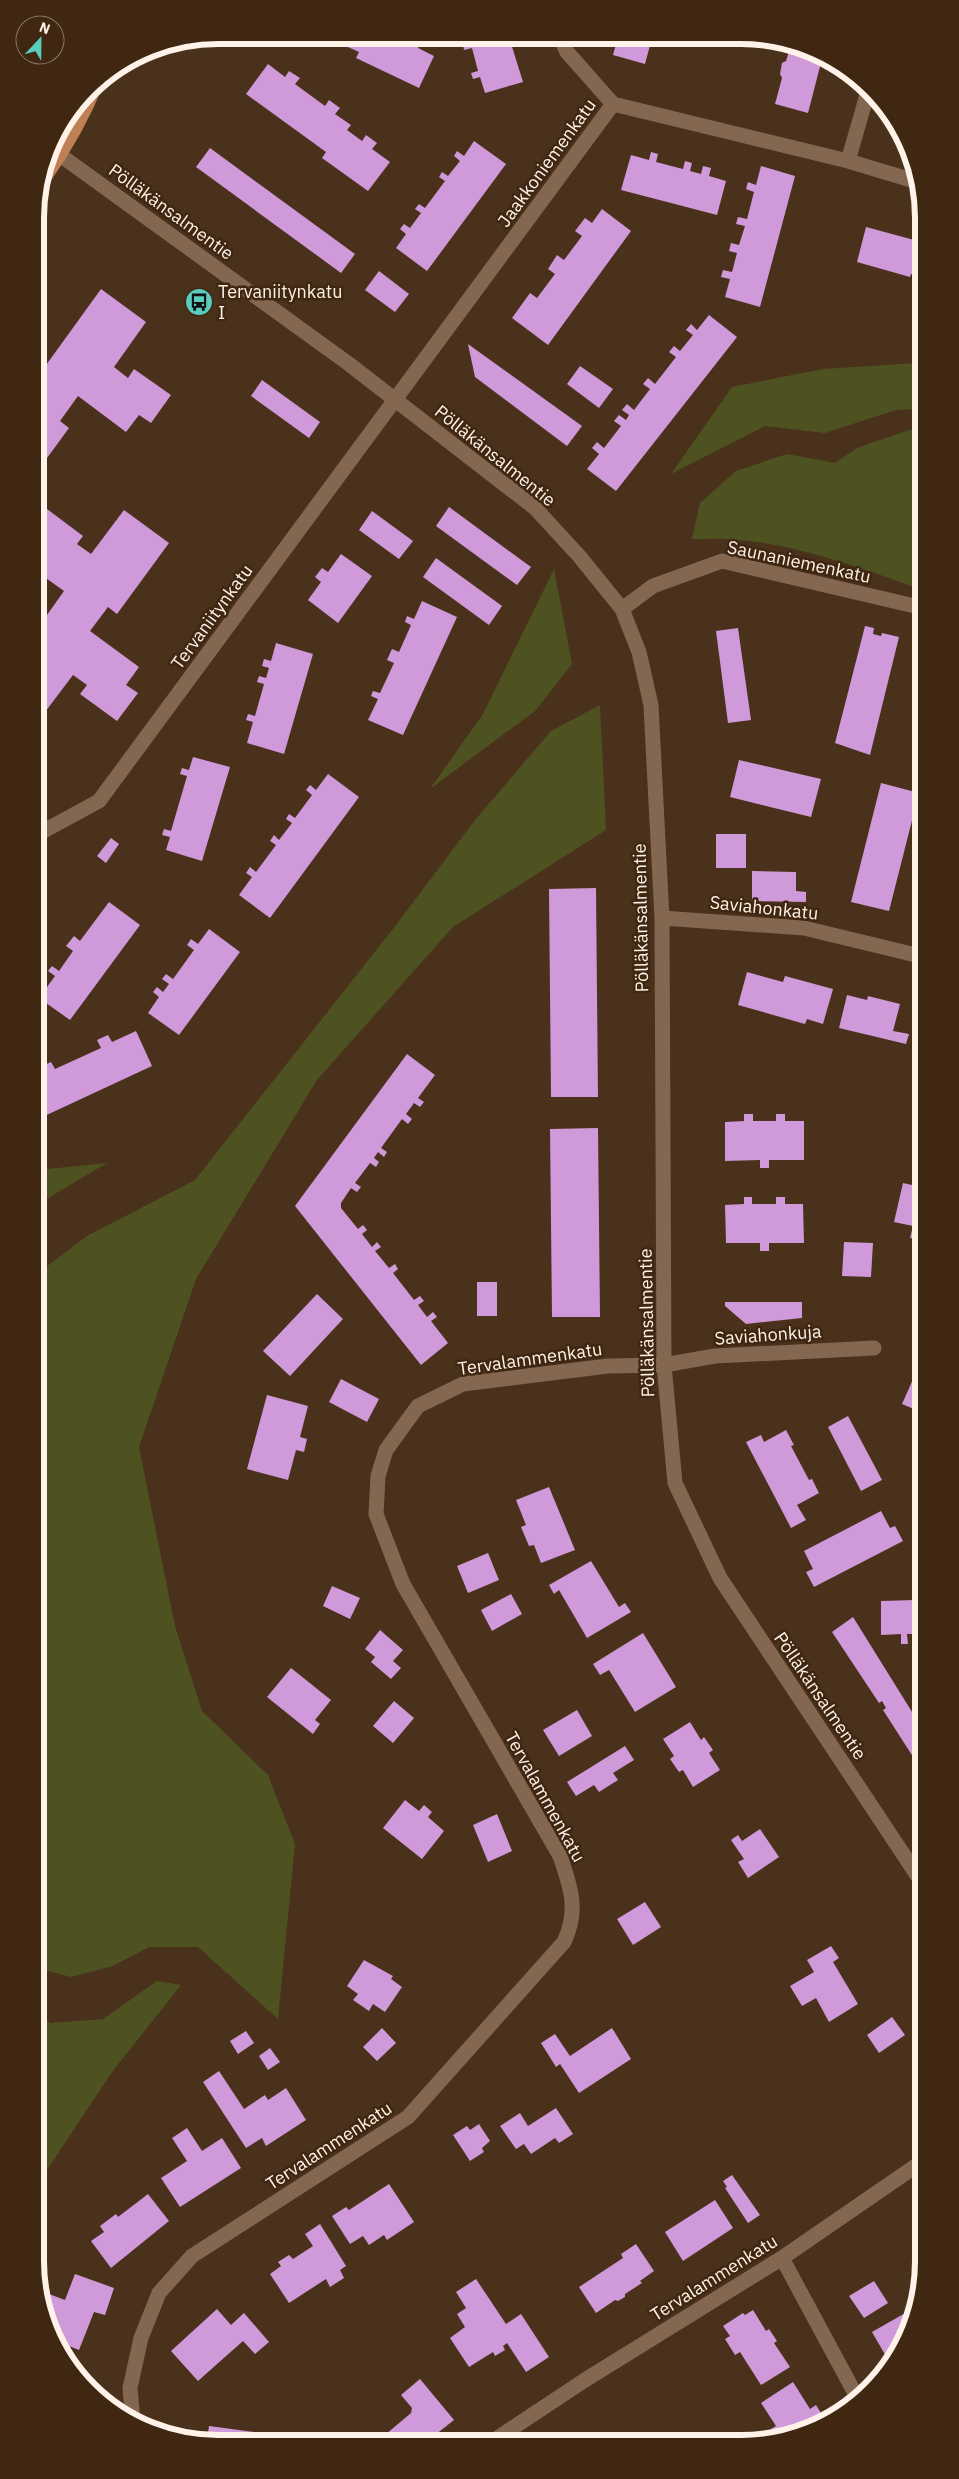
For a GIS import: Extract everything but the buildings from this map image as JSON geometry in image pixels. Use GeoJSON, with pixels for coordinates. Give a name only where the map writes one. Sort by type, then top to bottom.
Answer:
{"type":"FeatureCollection","features":[{"type":"Feature","properties":{"kind":"main road"},"geometry":{"type":"LineString","coordinates":[[52,166],[89,101]]}},
{"type":"Feature","properties":{"kind":"street"},"geometry":{"type":"LineString","coordinates":[[563,44],[567,52],[613,104]]}},
{"type":"Feature","properties":{"kind":"street"},"geometry":{"type":"LineString","coordinates":[[848,162],[866,97]]}},
{"type":"Feature","properties":{"kind":"street","name":"Jaakkoniemenkatu"},"geometry":{"type":"LineString","coordinates":[[396,402],[613,104],[848,162],[911,180]]}},
{"type":"Feature","properties":{"kind":"street","name":"Pölläkänsalmentie"},"geometry":{"type":"LineString","coordinates":[[60,155],[349,364],[535,508],[580,557],[622,609],[638,652],[652,705],[662,918],[664,1365],[674,1483],[720,1578],[915,1873]]}},
{"type":"Feature","properties":{"kind":"street","name":"Tervaniitynkatu"},"geometry":{"type":"LineString","coordinates":[[44,831],[99,802],[396,402]]}},
{"type":"Feature","properties":{"kind":"street","name":"Saunaniemenkatu"},"geometry":{"type":"LineString","coordinates":[[622,609],[653,586],[722,561],[915,606]]}},
{"type":"Feature","properties":{"kind":"street","name":"Saviahonkatu"},"geometry":{"type":"LineString","coordinates":[[662,918],[804,928],[915,955]]}},
{"type":"Feature","properties":{"kind":"street","name":"Saviahonkuja"},"geometry":{"type":"LineString","coordinates":[[664,1365],[715,1356],[874,1348]]}},
{"type":"Feature","properties":{"kind":"street","name":"Tervalammenkatu"},"geometry":{"type":"LineString","coordinates":[[131,2412],[130,2388],[141,2338],[158,2293],[192,2256],[408,2117],[564,1942],[571,1926],[573,1906],[570,1883],[560,1856],[403,1584],[376,1514],[378,1476],[386,1450],[418,1406],[463,1384],[608,1366],[664,1365]]}},
{"type":"Feature","properties":{"kind":"street","name":"Tervalammenkatu"},"geometry":{"type":"LineString","coordinates":[[502,2435],[585,2380],[782,2258],[915,2167]]}},
{"type":"Feature","properties":{"kind":"street"},"geometry":{"type":"LineString","coordinates":[[782,2258],[855,2393]]}},
{"type":"Feature","properties":{"kind":"green space"},"geometry":{"type":"Polygon","coordinates":[[[915,363],[915,409],[896,410],[825,433],[765,426],[671,474],[732,387],[823,369],[915,363]]]}},
{"type":"Feature","properties":{"kind":"green space"},"geometry":{"type":"Polygon","coordinates":[[[909,430],[915,430],[915,588],[830,558],[806,552],[760,542],[732,539],[692,539],[700,503],[736,471],[787,454],[835,463],[857,448],[909,430]]]}},
{"type":"Feature","properties":{"kind":"green space"},"geometry":{"type":"Polygon","coordinates":[[[554,569],[572,664],[535,711],[430,789],[483,714],[554,569]]]}},
{"type":"Feature","properties":{"kind":"green space"},"geometry":{"type":"Polygon","coordinates":[[[600,705],[606,830],[453,927],[317,1080],[196,1279],[139,1447],[175,1626],[202,1711],[268,1775],[295,1844],[278,2019],[198,1947],[149,1947],[113,1966],[71,1977],[44,1970],[44,1268],[87,1236],[195,1180],[396,925],[475,820],[551,731],[600,705]]]}},
{"type":"Feature","properties":{"kind":"green space"},"geometry":{"type":"Polygon","coordinates":[[[107,1163],[44,1200],[44,1169],[107,1163]]]}},
{"type":"Feature","properties":{"kind":"green space"},"geometry":{"type":"Polygon","coordinates":[[[157,1981],[181,1985],[112,2072],[44,2174],[44,2019],[51,2023],[103,2019],[157,1981]]]}},
{"type":"Feature","properties":{"kind":"place","name":"Tervaniitynkatu I"},"geometry":{"type":"Point","coordinates":[199,302]}}]}
